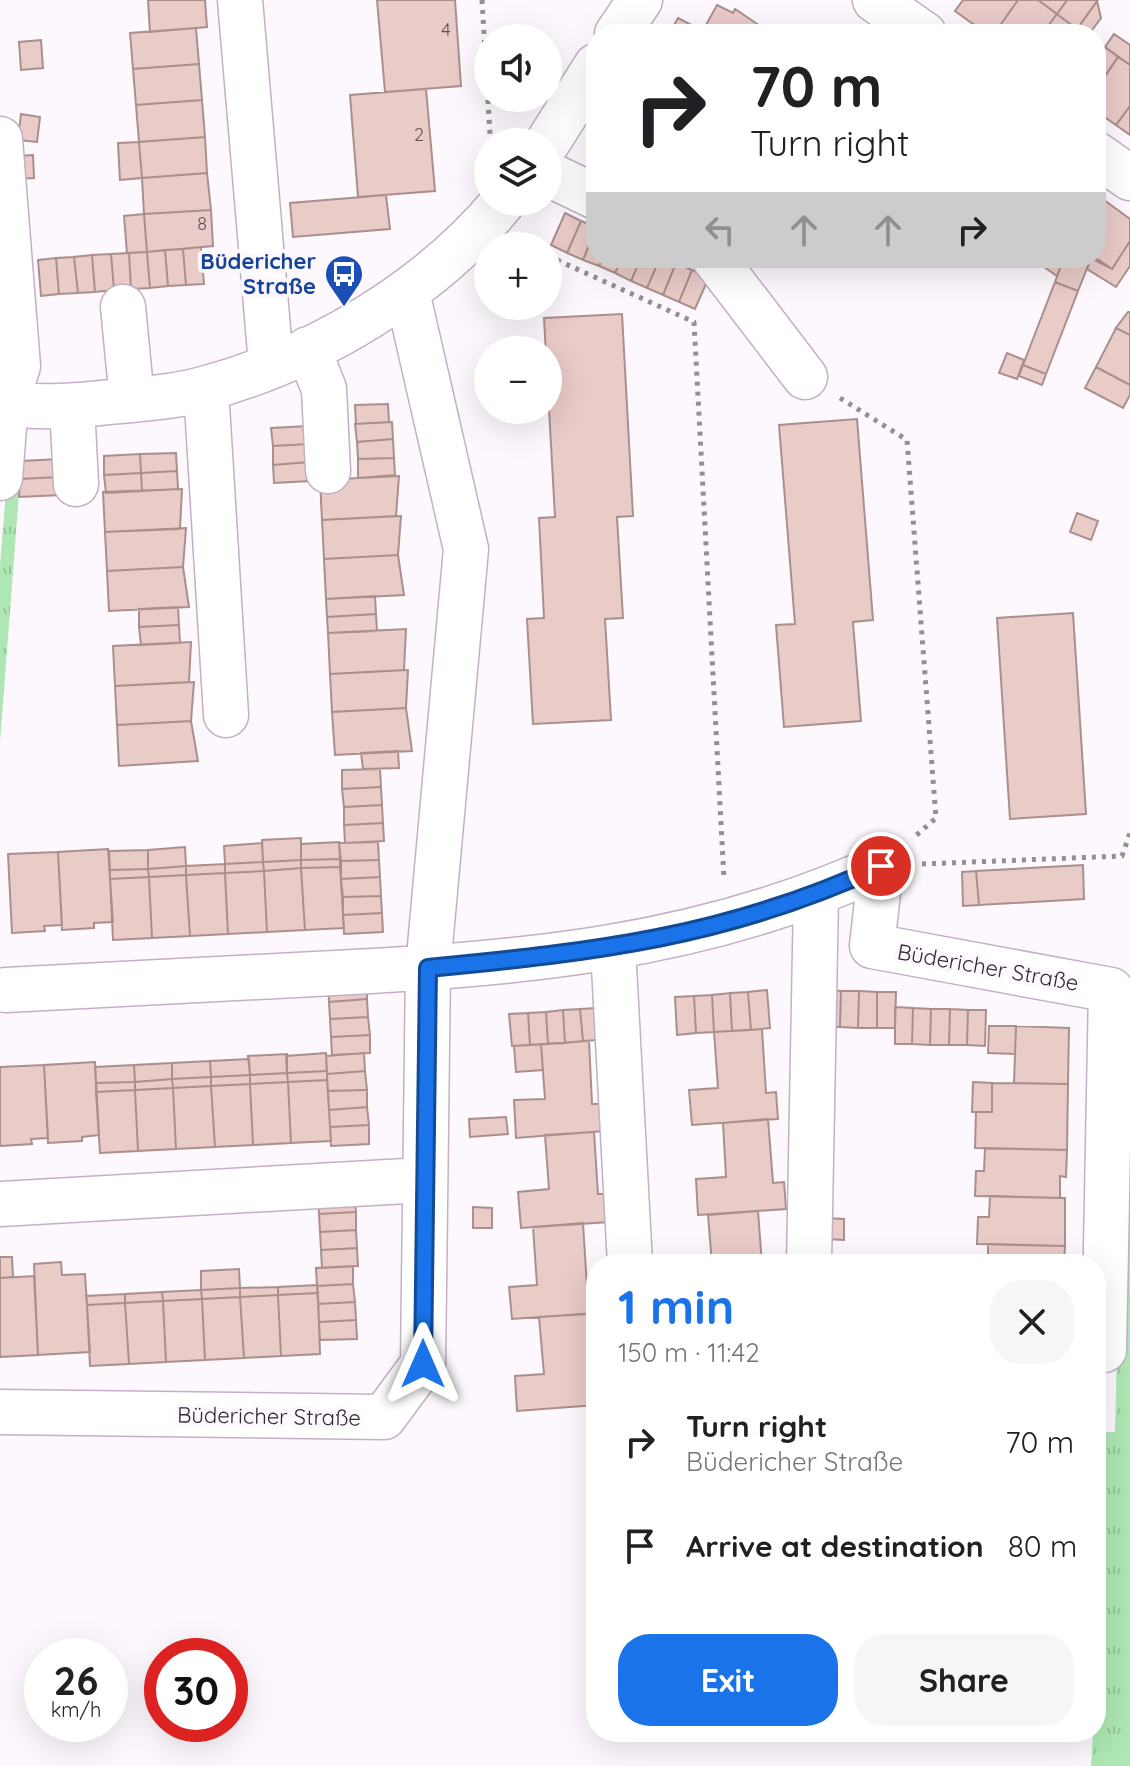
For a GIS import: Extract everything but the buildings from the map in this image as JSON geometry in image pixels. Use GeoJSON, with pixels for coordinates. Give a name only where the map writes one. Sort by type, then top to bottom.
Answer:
{"type":"FeatureCollection","features":[{"type":"Feature","properties":{"kind":"street"},"geometry":{"type":"LineString","coordinates":[[240,0],[290,356],[324,389],[328,471]]}},
{"type":"Feature","properties":{"kind":"street"},"geometry":{"type":"LineString","coordinates":[[624,24],[640,0]]}},
{"type":"Feature","properties":{"kind":"street"},"geometry":{"type":"LineString","coordinates":[[875,0],[910,24]]}},
{"type":"Feature","properties":{"kind":"street"},"geometry":{"type":"LineString","coordinates":[[557,128],[586,82]]}},
{"type":"Feature","properties":{"kind":"street"},"geometry":{"type":"LineString","coordinates":[[0,139],[18,366],[3,402],[0,478]]}},
{"type":"Feature","properties":{"kind":"street"},"geometry":{"type":"LineString","coordinates":[[1106,161],[1130,178]]}},
{"type":"Feature","properties":{"kind":"street"},"geometry":{"type":"LineString","coordinates":[[562,181],[586,192]]}},
{"type":"Feature","properties":{"kind":"street"},"geometry":{"type":"LineString","coordinates":[[3,402],[72,406],[206,389],[290,356],[407,292],[491,216]]}},
{"type":"Feature","properties":{"kind":"street"},"geometry":{"type":"LineString","coordinates":[[722,268],[805,377]]}},
{"type":"Feature","properties":{"kind":"street","name":"Büdericher Straße"},"geometry":{"type":"LineString","coordinates":[[0,1412],[384,1417],[423,1364],[428,968],[466,549],[407,292]]}},
{"type":"Feature","properties":{"kind":"street"},"geometry":{"type":"LineString","coordinates":[[123,307],[132,400]]}},
{"type":"Feature","properties":{"kind":"street"},"geometry":{"type":"LineString","coordinates":[[206,389],[226,715]]}},
{"type":"Feature","properties":{"kind":"street"},"geometry":{"type":"LineString","coordinates":[[72,406],[76,484]]}},
{"type":"Feature","properties":{"kind":"street"},"geometry":{"type":"LineString","coordinates":[[6,990],[428,968],[613,948],[726,924],[816,896],[881,866]]}},
{"type":"Feature","properties":{"kind":"street","name":"Büdericher Straße"},"geometry":{"type":"LineString","coordinates":[[881,866],[872,946],[1121,978],[1106,1306]]}},
{"type":"Feature","properties":{"kind":"street"},"geometry":{"type":"LineString","coordinates":[[809,1254],[816,896]]}},
{"type":"Feature","properties":{"kind":"street"},"geometry":{"type":"LineString","coordinates":[[613,948],[629,1254]]}},
{"type":"Feature","properties":{"kind":"street"},"geometry":{"type":"LineString","coordinates":[[0,1204],[424,1180]]}},
{"type":"Feature","properties":{"kind":"path"},"geometry":{"type":"LineString","coordinates":[[482,0],[490,128]]}},
{"type":"Feature","properties":{"kind":"path"},"geometry":{"type":"LineString","coordinates":[[562,262],[694,322],[726,924]]}},
{"type":"Feature","properties":{"kind":"path"},"geometry":{"type":"LineString","coordinates":[[805,377],[907,440],[936,818],[881,866]]}},
{"type":"Feature","properties":{"kind":"path"},"geometry":{"type":"LineString","coordinates":[[881,866],[1122,856],[1130,833]]}},
{"type":"Feature","properties":{"kind":"green space"},"geometry":{"type":"Polygon","coordinates":[[[9,453],[22,454],[0,742],[0,565],[9,453]]]}},
{"type":"Feature","properties":{"kind":"green space"},"geometry":{"type":"Polygon","coordinates":[[[1130,1031],[1130,1766],[1091,1766],[1092,1742],[1106,1742],[1106,1432],[1115,1432],[1121,1183],[1130,1031]]]}},
{"type":"Feature","properties":{"kind":"place","name":"Büdericher Straße"},"geometry":{"type":"Point","coordinates":[344,308]}},
{"type":"Feature","properties":{"kind":"route"},"geometry":{"type":"LineString","coordinates":[[423,1364],[428,968],[564,955],[667,939],[816,896],[881,866]]}}]}
